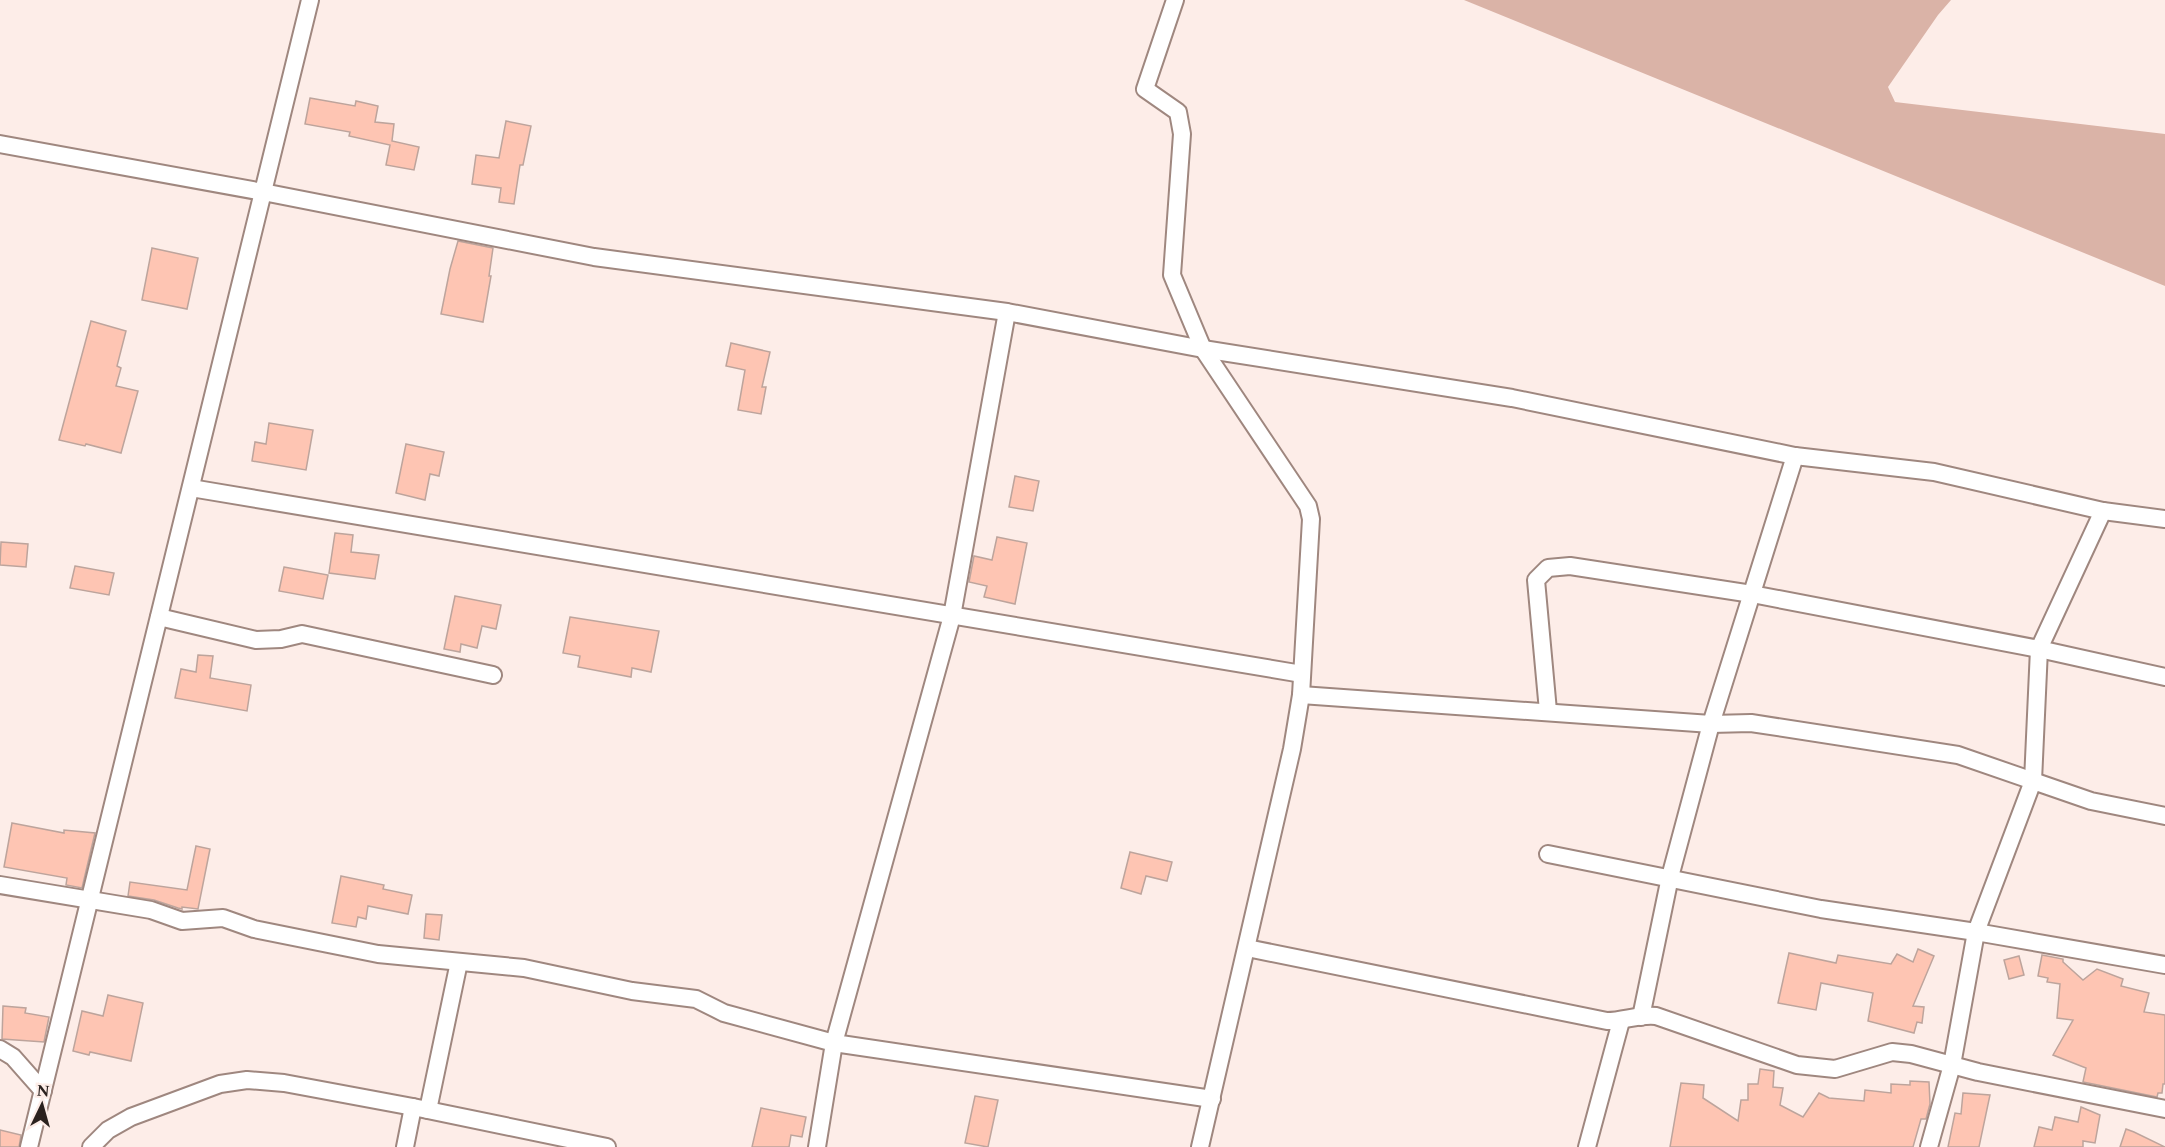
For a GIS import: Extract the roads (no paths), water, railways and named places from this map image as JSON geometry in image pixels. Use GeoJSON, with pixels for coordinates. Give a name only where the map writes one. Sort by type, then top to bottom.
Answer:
{"type":"FeatureCollection","features":[{"type":"Feature","properties":{"kind":"street"},"geometry":{"type":"LineString","coordinates":[[29,1147],[310,0]]}},
{"type":"Feature","properties":{"kind":"street"},"geometry":{"type":"LineString","coordinates":[[1175,0],[1145,89],[1178,112],[1182,135],[1172,275],[1203,349],[1308,507],[1311,519],[1302,674],[1292,749],[1200,1147]]}},
{"type":"Feature","properties":{"kind":"street"},"geometry":{"type":"LineString","coordinates":[[0,144],[263,192],[594,257],[1006,312],[1203,349],[1512,398],[1795,456],[1934,472],[2103,511],[2165,519]]}},
{"type":"Feature","properties":{"kind":"street"},"geometry":{"type":"LineString","coordinates":[[816,1147],[834,1043],[952,616],[1006,312]]}},
{"type":"Feature","properties":{"kind":"street"},"geometry":{"type":"LineString","coordinates":[[1641,1017],[1670,877],[1711,724],[1795,456]]}},
{"type":"Feature","properties":{"kind":"street"},"geometry":{"type":"LineString","coordinates":[[190,488],[1302,674]]}},
{"type":"Feature","properties":{"kind":"street"},"geometry":{"type":"LineString","coordinates":[[1929,1147],[1952,1065],[1976,932],[2033,781],[2039,649],[2103,511]]}},
{"type":"Feature","properties":{"kind":"street"},"geometry":{"type":"LineString","coordinates":[[1548,711],[1536,580],[1548,568],[1570,566],[1752,594],[2039,649],[2165,677]]}},
{"type":"Feature","properties":{"kind":"street"},"geometry":{"type":"LineString","coordinates":[[159,617],[256,640],[281,639],[302,634],[493,675]]}},
{"type":"Feature","properties":{"kind":"street"},"geometry":{"type":"LineString","coordinates":[[1300,695],[1711,724],[1751,723],[1958,755],[2091,801],[2165,816]]}},
{"type":"Feature","properties":{"kind":"street"},"geometry":{"type":"LineString","coordinates":[[1548,854],[1833,911],[1976,932],[2165,965]]}},
{"type":"Feature","properties":{"kind":"street"},"geometry":{"type":"LineString","coordinates":[[0,885],[151,910],[182,921],[223,918],[254,928],[378,954],[524,968],[632,991],[696,999],[724,1013],[834,1043],[1212,1099]]}},
{"type":"Feature","properties":{"kind":"street"},"geometry":{"type":"LineString","coordinates":[[1247,948],[1595,1019],[1621,1021],[1656,1017],[1797,1065],[1835,1069],[1892,1052],[2165,1109]]}},
{"type":"Feature","properties":{"kind":"street"},"geometry":{"type":"LineString","coordinates":[[405,1147],[421,1108],[459,962]]}},
{"type":"Feature","properties":{"kind":"street"},"geometry":{"type":"LineString","coordinates":[[1587,1147],[1621,1021]]}},
{"type":"Feature","properties":{"kind":"street"},"geometry":{"type":"LineString","coordinates":[[0,1049],[13,1057],[43,1091]]}},
{"type":"Feature","properties":{"kind":"street"},"geometry":{"type":"LineString","coordinates":[[91,1147],[108,1130],[131,1117],[220,1084],[247,1080],[284,1083],[421,1108],[607,1147]]}}]}
